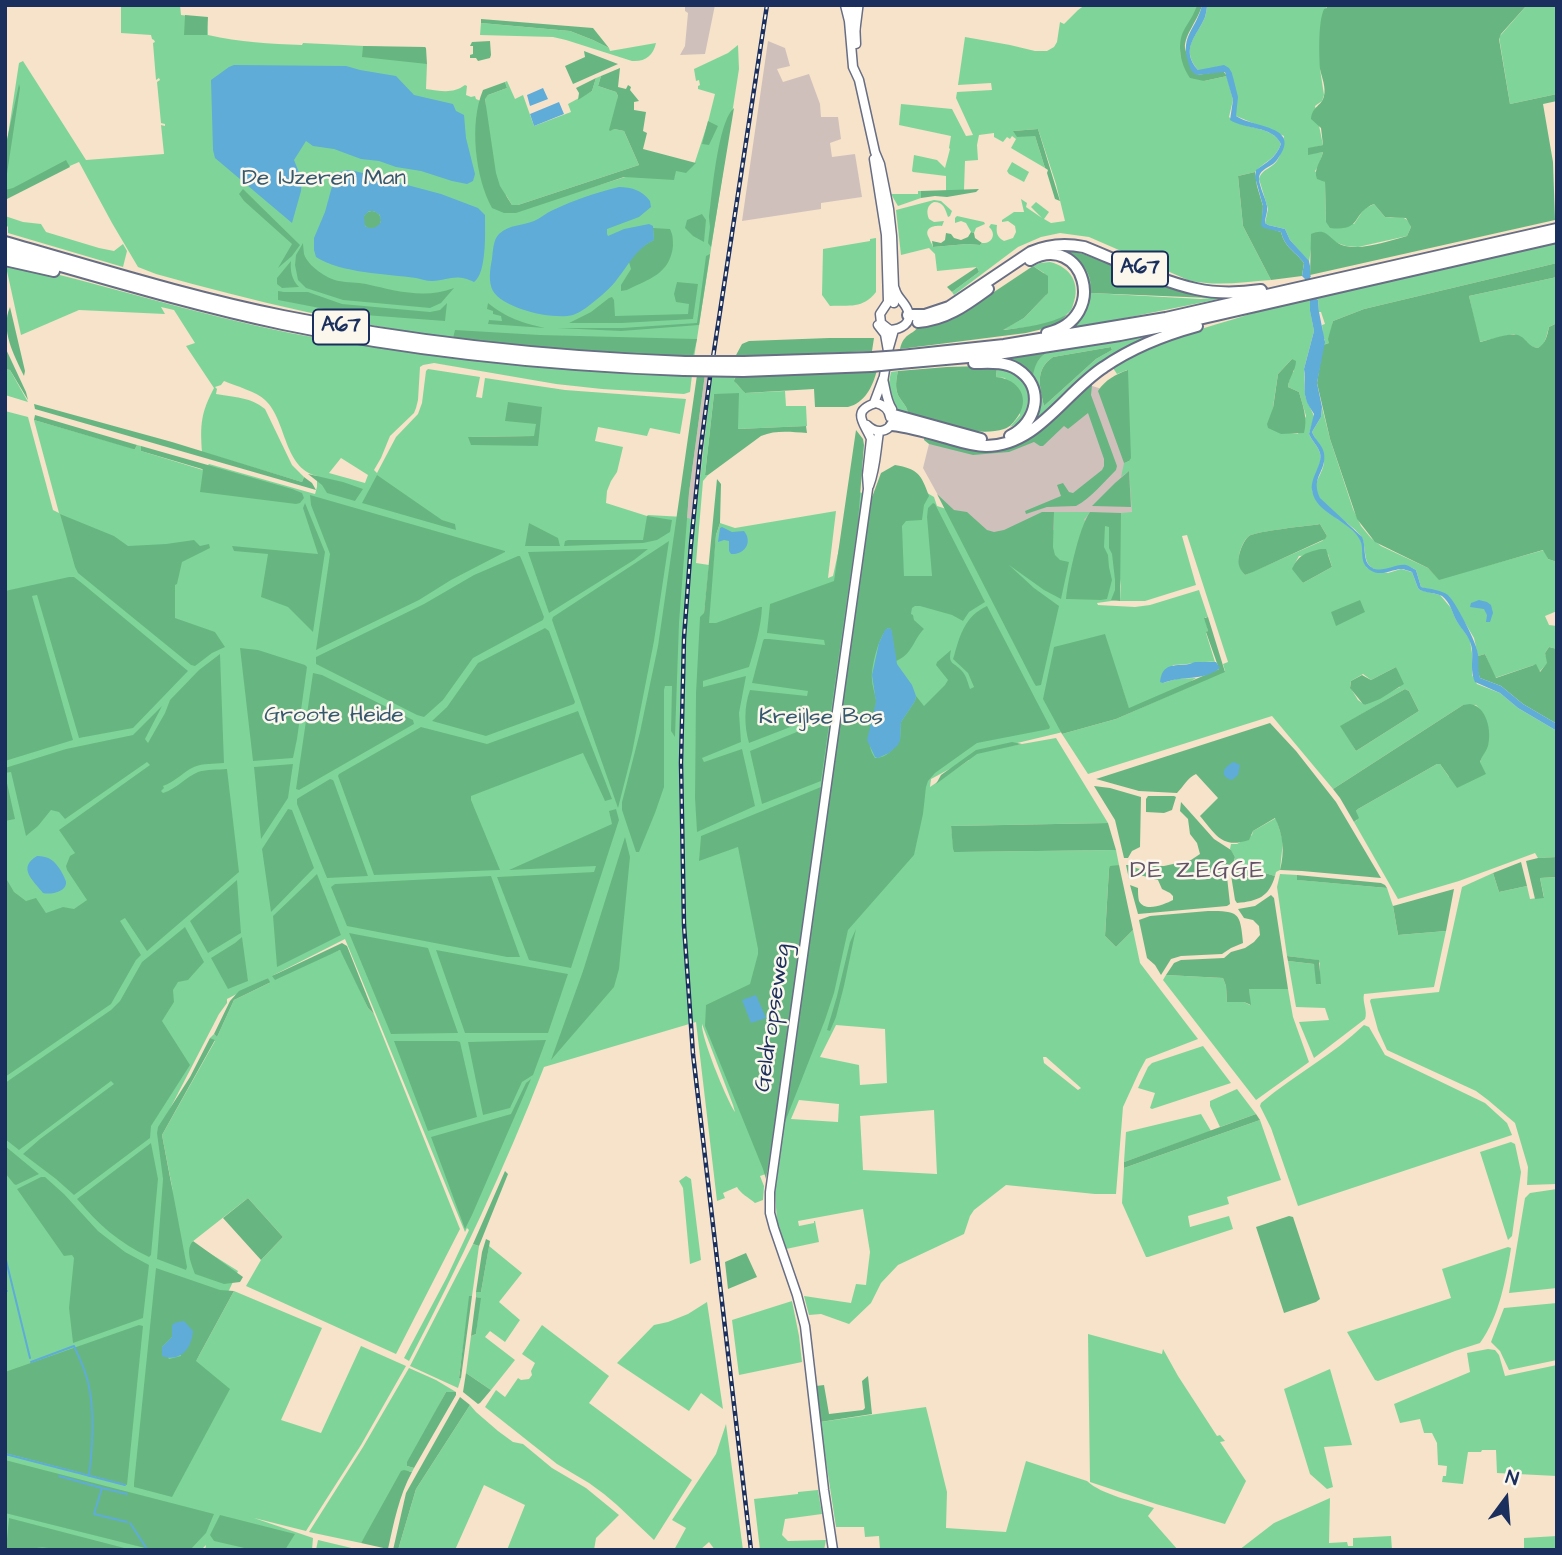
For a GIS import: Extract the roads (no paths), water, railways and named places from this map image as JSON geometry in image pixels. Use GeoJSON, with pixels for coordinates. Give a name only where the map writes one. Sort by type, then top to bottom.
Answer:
{"type":"FeatureCollection","features":[{"type":"Feature","properties":{"kind":"highway","name":"A67"},"geometry":{"type":"LineString","coordinates":[[932,361],[1120,335],[1253,306],[1310,289],[1557,229]]}},
{"type":"Feature","properties":{"kind":"highway","name":"A67"},"geometry":{"type":"LineString","coordinates":[[5,250],[233,313],[360,339],[538,362],[613,367],[743,366],[901,360],[1004,345],[1166,318],[1557,237]]}},
{"type":"Feature","properties":{"kind":"highway","name":"A67"},"geometry":{"type":"LineString","coordinates":[[5,242],[209,299],[281,316],[438,342],[538,354],[685,366]]}},
{"type":"Feature","properties":{"kind":"highway","name":"A67"},"geometry":{"type":"LineString","coordinates":[[907,315],[929,313],[949,307],[1031,252],[1057,244],[1084,247],[1177,284],[1204,290],[1244,292],[1310,289]]}},
{"type":"Feature","properties":{"kind":"highway","name":"A67"},"geometry":{"type":"LineString","coordinates":[[907,315],[933,320],[954,312],[1035,257],[1052,255],[1069,261],[1081,274],[1085,294],[1074,317],[1058,330],[1004,345]]}},
{"type":"Feature","properties":{"kind":"highway","name":"A67"},"geometry":{"type":"LineString","coordinates":[[5,260],[112,281]]}},
{"type":"Feature","properties":{"kind":"highway","name":"A67"},"geometry":{"type":"LineString","coordinates":[[891,422],[972,445],[1006,443],[1021,438],[1034,429],[1084,382],[1128,352],[1166,335],[1235,315],[1253,306]]}},
{"type":"Feature","properties":{"kind":"highway","name":"A67"},"geometry":{"type":"LineString","coordinates":[[891,422],[989,440],[999,439],[1024,427],[1032,416],[1035,404],[1033,389],[1027,378],[1007,365],[901,360]]}},
{"type":"Feature","properties":{"kind":"main road"},"geometry":{"type":"LineString","coordinates":[[845,5],[853,67],[859,80]]}},
{"type":"Feature","properties":{"kind":"main road"},"geometry":{"type":"LineString","coordinates":[[851,5],[856,29],[859,80],[875,152],[892,302]]}},
{"type":"Feature","properties":{"kind":"main road"},"geometry":{"type":"LineString","coordinates":[[892,302],[905,305],[907,315],[902,327],[890,330],[877,324],[881,312],[892,302]]}},
{"type":"Feature","properties":{"kind":"main road"},"geometry":{"type":"LineString","coordinates":[[888,351],[891,342],[890,330]]}},
{"type":"Feature","properties":{"kind":"main road"},"geometry":{"type":"LineString","coordinates":[[881,404],[890,330]]}},
{"type":"Feature","properties":{"kind":"main road"},"geometry":{"type":"LineString","coordinates":[[883,380],[879,391],[881,404],[891,422]]}},
{"type":"Feature","properties":{"kind":"main road"},"geometry":{"type":"LineString","coordinates":[[867,489],[871,439],[863,426],[863,417],[867,411],[881,404]]}},
{"type":"Feature","properties":{"kind":"main road"},"geometry":{"type":"LineString","coordinates":[[863,417],[869,428],[891,422]]}},
{"type":"Feature","properties":{"kind":"main road"},"geometry":{"type":"LineString","coordinates":[[867,489],[873,476],[878,447],[891,422]]}},
{"type":"Feature","properties":{"kind":"main road","name":"Geldropseweg"},"geometry":{"type":"LineString","coordinates":[[833,1550],[805,1326],[774,1228],[769,1192],[867,489]]}},
{"type":"Feature","properties":{"kind":"street"},"geometry":{"type":"LineString","coordinates":[[856,29],[859,5]]}},
{"type":"Feature","properties":{"kind":"water"},"geometry":{"type":"Polygon","coordinates":[[[1202,5],[1207,5],[1207,10],[1190,49],[1193,62],[1198,70],[1224,65],[1229,68],[1238,97],[1236,116],[1273,129],[1284,140],[1284,149],[1273,164],[1261,172],[1259,181],[1267,206],[1265,223],[1285,229],[1290,240],[1309,261],[1310,278],[1315,298],[1318,300],[1325,342],[1317,383],[1322,407],[1321,417],[1312,432],[1324,453],[1317,485],[1320,498],[1362,537],[1366,561],[1372,568],[1381,570],[1407,565],[1416,570],[1421,587],[1448,595],[1460,612],[1475,645],[1480,678],[1501,686],[1523,704],[1557,724],[1557,731],[1518,708],[1500,693],[1475,682],[1471,644],[1445,598],[1420,590],[1412,572],[1401,569],[1378,573],[1366,567],[1360,540],[1355,533],[1319,505],[1315,498],[1312,485],[1320,458],[1319,450],[1309,434],[1314,414],[1307,403],[1305,392],[1304,369],[1314,331],[1310,298],[1302,276],[1304,263],[1288,246],[1281,232],[1261,226],[1263,206],[1255,177],[1256,170],[1274,156],[1281,144],[1277,138],[1265,131],[1230,120],[1233,100],[1225,72],[1197,75],[1191,70],[1186,45],[1202,5]]]}},
{"type":"Feature","properties":{"kind":"water"},"geometry":{"type":"Polygon","coordinates":[[[234,65],[346,66],[396,76],[414,95],[453,104],[456,111],[464,115],[466,138],[475,174],[473,181],[467,184],[452,181],[421,171],[361,159],[334,149],[313,146],[306,141],[294,160],[302,180],[292,223],[215,158],[211,80],[234,65]]]}},
{"type":"Feature","properties":{"kind":"water"},"geometry":{"type":"Polygon","coordinates":[[[543,88],[548,99],[530,106],[527,95],[543,88]]]}},
{"type":"Feature","properties":{"kind":"water"},"geometry":{"type":"Polygon","coordinates":[[[559,102],[564,114],[534,126],[530,114],[559,102]]]}},
{"type":"Feature","properties":{"kind":"water"},"geometry":{"type":"Polygon","coordinates":[[[355,171],[441,194],[478,208],[485,215],[485,231],[483,261],[478,277],[474,282],[457,277],[428,281],[351,270],[316,257],[314,238],[334,179],[340,172],[355,171]],[[369,211],[364,216],[365,226],[374,228],[381,222],[380,215],[369,211]]]}},
{"type":"Feature","properties":{"kind":"water"},"geometry":{"type":"Polygon","coordinates":[[[619,187],[640,192],[650,201],[651,207],[639,217],[607,229],[608,236],[624,229],[649,224],[653,226],[654,240],[638,252],[609,289],[585,309],[564,316],[530,312],[507,303],[493,291],[490,271],[494,242],[499,234],[534,221],[569,203],[619,187]]]}},
{"type":"Feature","properties":{"kind":"water"},"geometry":{"type":"Polygon","coordinates":[[[722,527],[732,532],[744,531],[748,543],[744,550],[731,554],[729,541],[718,542],[722,527]]]}},
{"type":"Feature","properties":{"kind":"water"},"geometry":{"type":"Polygon","coordinates":[[[1479,600],[1491,605],[1493,613],[1490,622],[1486,622],[1484,609],[1470,607],[1471,603],[1479,600]]]}},
{"type":"Feature","properties":{"kind":"water"},"geometry":{"type":"Polygon","coordinates":[[[888,628],[892,632],[897,664],[912,685],[916,696],[901,722],[898,745],[878,758],[867,740],[876,702],[872,675],[879,643],[888,628]]]}},
{"type":"Feature","properties":{"kind":"water"},"geometry":{"type":"Polygon","coordinates":[[[1195,662],[1216,662],[1220,668],[1199,677],[1160,682],[1168,667],[1195,662]]]}},
{"type":"Feature","properties":{"kind":"water"},"geometry":{"type":"Polygon","coordinates":[[[1234,762],[1240,765],[1238,775],[1232,780],[1225,776],[1224,771],[1234,762]]]}},
{"type":"Feature","properties":{"kind":"water"},"geometry":{"type":"Polygon","coordinates":[[[37,856],[48,858],[59,867],[66,882],[64,888],[54,893],[43,893],[31,879],[28,865],[37,856]]]}},
{"type":"Feature","properties":{"kind":"water"},"geometry":{"type":"Polygon","coordinates":[[[756,995],[766,1018],[751,1023],[742,1000],[756,995]]]}},
{"type":"Feature","properties":{"kind":"water"},"geometry":{"type":"Polygon","coordinates":[[[184,1321],[193,1331],[187,1348],[179,1356],[162,1356],[162,1347],[172,1337],[172,1325],[184,1321]]]}},
{"type":"Feature","properties":{"kind":"waterway"},"geometry":{"type":"LineString","coordinates":[[5,1256],[30,1358]]}},
{"type":"Feature","properties":{"kind":"waterway"},"geometry":{"type":"LineString","coordinates":[[31,1362],[74,1346],[85,1372],[91,1397],[89,1476]]}},
{"type":"Feature","properties":{"kind":"waterway"},"geometry":{"type":"LineString","coordinates":[[5,1454],[125,1485]]}},
{"type":"Feature","properties":{"kind":"waterway"},"geometry":{"type":"LineString","coordinates":[[59,1476],[102,1488],[94,1514],[127,1522]]}},
{"type":"Feature","properties":{"kind":"waterway"},"geometry":{"type":"LineString","coordinates":[[102,1488],[127,1494]]}},
{"type":"Feature","properties":{"kind":"waterway"},"geometry":{"type":"LineString","coordinates":[[130,1523],[149,1550]]}},
{"type":"Feature","properties":{"kind":"railway"},"geometry":{"type":"LineString","coordinates":[[751,1550],[693,1054],[684,925],[681,763],[684,638],[700,453],[767,5]]}},
{"type":"Feature","properties":{"kind":"district","name":"DE ZEGGE"},"geometry":{"type":"Point","coordinates":[1198,872]}},
{"type":"Feature","properties":{"kind":"park label","name":"De IJzeren Man"},"geometry":{"type":"Point","coordinates":[324,179]}},
{"type":"Feature","properties":{"kind":"park label","name":"Groote Heide"},"geometry":{"type":"Point","coordinates":[334,716]}},
{"type":"Feature","properties":{"kind":"park label","name":"Kreijlse Bos"},"geometry":{"type":"Point","coordinates":[821,718]}}]}
